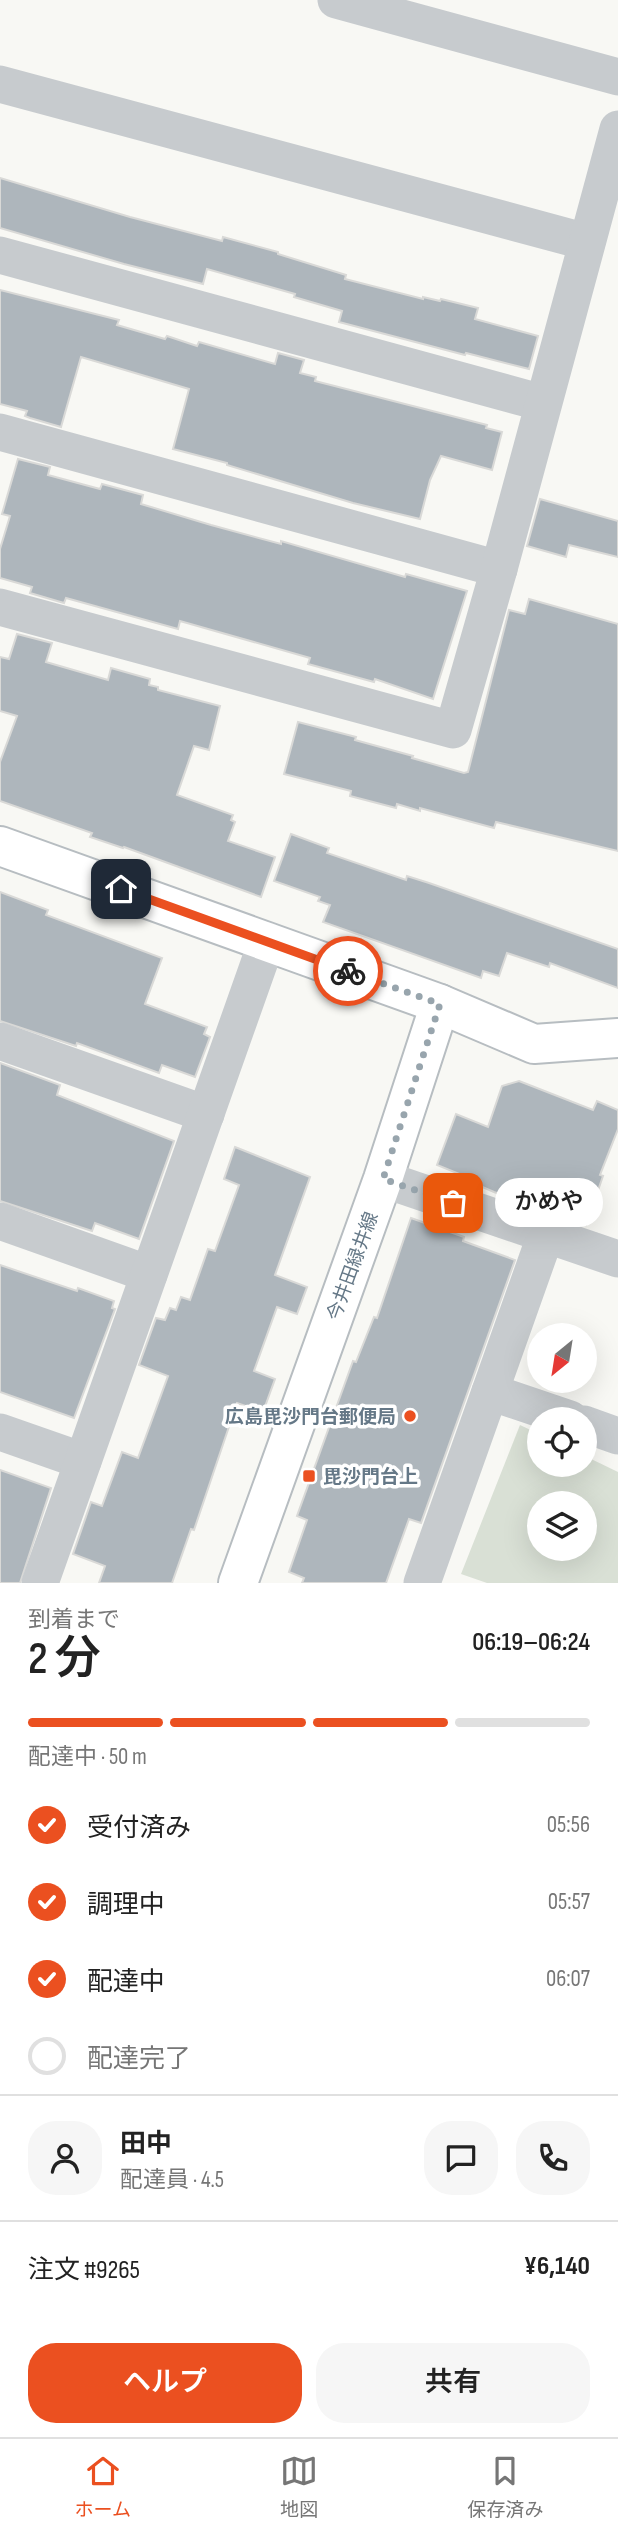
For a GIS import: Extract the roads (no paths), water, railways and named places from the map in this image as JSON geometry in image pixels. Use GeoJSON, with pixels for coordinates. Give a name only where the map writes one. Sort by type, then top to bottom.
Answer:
{"type":"FeatureCollection","features":[{"type":"Feature","properties":{"kind":"main road"},"geometry":{"type":"LineString","coordinates":[[0,846],[440,1004],[534,1044],[618,1038]]}},
{"type":"Feature","properties":{"kind":"main road","name":"今井田緑井線"},"geometry":{"type":"LineString","coordinates":[[238,1583],[383,1179],[440,1004]]}},
{"type":"Feature","properties":{"kind":"street"},"geometry":{"type":"LineString","coordinates":[[336,0],[618,77]]}},
{"type":"Feature","properties":{"kind":"street"},"geometry":{"type":"LineString","coordinates":[[0,84],[587,242]]}},
{"type":"Feature","properties":{"kind":"street"},"geometry":{"type":"LineString","coordinates":[[0,607],[453,730],[618,129]]}},
{"type":"Feature","properties":{"kind":"street"},"geometry":{"type":"LineString","coordinates":[[0,255],[543,403]]}},
{"type":"Feature","properties":{"kind":"street"},"geometry":{"type":"LineString","coordinates":[[0,432],[499,569]]}},
{"type":"Feature","properties":{"kind":"street"},"geometry":{"type":"LineString","coordinates":[[40,1583],[267,941]]}},
{"type":"Feature","properties":{"kind":"street"},"geometry":{"type":"LineString","coordinates":[[0,1041],[206,1114]]}},
{"type":"Feature","properties":{"kind":"street"},"geometry":{"type":"LineString","coordinates":[[383,1179],[618,1259]]}},
{"type":"Feature","properties":{"kind":"street"},"geometry":{"type":"LineString","coordinates":[[0,1221],[149,1274]]}},
{"type":"Feature","properties":{"kind":"street"},"geometry":{"type":"LineString","coordinates":[[426,1582],[546,1234]]}},
{"type":"Feature","properties":{"kind":"street"},"geometry":{"type":"LineString","coordinates":[[490,1392],[534,1407]]}},
{"type":"Feature","properties":{"kind":"street"},"geometry":{"type":"LineString","coordinates":[[597,1429],[618,1436]]}},
{"type":"Feature","properties":{"kind":"street"},"geometry":{"type":"LineString","coordinates":[[0,1432],[83,1461]]}},
{"type":"Feature","properties":{"kind":"place","name":"かめや"},"geometry":{"type":"Point","coordinates":[453,1203]}},
{"type":"Feature","properties":{"kind":"place","name":"広島毘沙門台郵便局"},"geometry":{"type":"Point","coordinates":[410,1416]}},
{"type":"Feature","properties":{"kind":"place","name":"毘沙門台上"},"geometry":{"type":"Point","coordinates":[309,1476]}}]}
